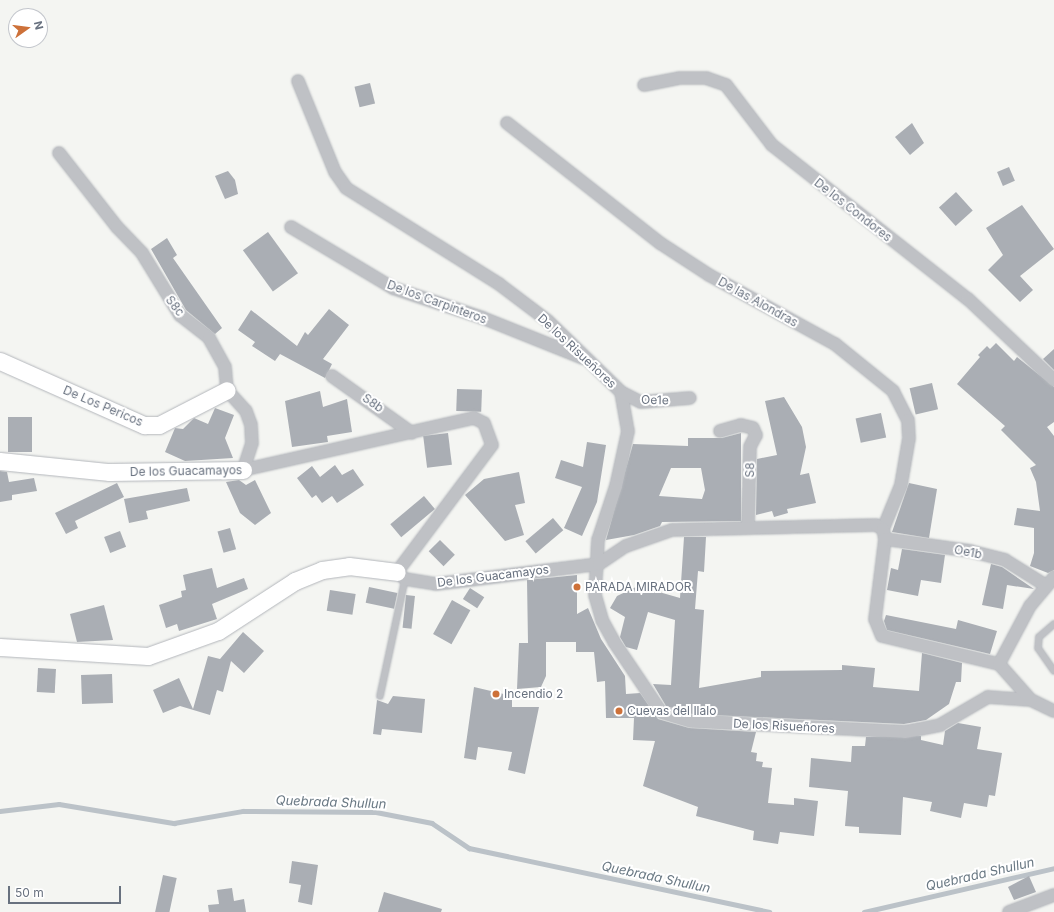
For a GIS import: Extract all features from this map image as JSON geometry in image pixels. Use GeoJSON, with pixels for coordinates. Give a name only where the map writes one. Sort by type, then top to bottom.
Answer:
{"type":"FeatureCollection","features":[{"type":"Feature","properties":{"kind":"street","name":"De los Condores"},"geometry":{"type":"LineString","coordinates":[[644,84],[680,78],[706,78],[726,85],[772,145],[968,299],[1054,380]]}},
{"type":"Feature","properties":{"kind":"street","name":"De los Risueñores"},"geometry":{"type":"LineString","coordinates":[[298,81],[335,172],[346,188],[499,284],[548,321],[621,392],[628,431],[616,486],[598,540],[599,564],[595,595],[602,620],[661,712],[672,718],[906,732],[940,725],[988,697],[1031,700],[1054,711]]}},
{"type":"Feature","properties":{"kind":"street","name":"De las Alondras"},"geometry":{"type":"LineString","coordinates":[[507,123],[660,243],[709,275],[835,344],[893,391],[908,420],[909,438],[901,485],[884,534]]}},
{"type":"Feature","properties":{"kind":"street","name":"S8c"},"geometry":{"type":"LineString","coordinates":[[59,153],[117,227],[142,253],[180,315],[209,338],[225,367],[227,390]]}},
{"type":"Feature","properties":{"kind":"street","name":"De los Carpinteros"},"geometry":{"type":"LineString","coordinates":[[291,227],[393,288],[483,318],[590,361]]}},
{"type":"Feature","properties":{"kind":"street","name":"De Los Pericos"},"geometry":{"type":"LineString","coordinates":[[0,361],[144,425],[160,425],[227,390]]}},
{"type":"Feature","properties":{"kind":"street","name":"S8b"},"geometry":{"type":"LineString","coordinates":[[332,376],[412,433]]}},
{"type":"Feature","properties":{"kind":"street"},"geometry":{"type":"LineString","coordinates":[[227,390],[246,410],[251,425],[252,442],[242,470]]}},
{"type":"Feature","properties":{"kind":"street","name":"Oe1e"},"geometry":{"type":"LineString","coordinates":[[621,392],[641,402],[690,398]]}},
{"type":"Feature","properties":{"kind":"street","name":"De los Guacamayos"},"geometry":{"type":"LineString","coordinates":[[0,461],[109,472],[242,470],[474,418],[490,432],[492,444],[401,575],[436,584],[599,564],[626,546],[672,530],[748,525],[876,525],[884,534]]}},
{"type":"Feature","properties":{"kind":"street","name":"S8"},"geometry":{"type":"LineString","coordinates":[[720,431],[741,425],[753,428],[756,435],[750,447],[748,525]]}},
{"type":"Feature","properties":{"kind":"street","name":"Oe1b"},"geometry":{"type":"LineString","coordinates":[[884,534],[970,551],[1005,560],[1050,581]]}},
{"type":"Feature","properties":{"kind":"street"},"geometry":{"type":"LineString","coordinates":[[884,534],[875,619],[882,636],[999,664],[1031,700]]}},
{"type":"Feature","properties":{"kind":"street"},"geometry":{"type":"LineString","coordinates":[[0,647],[148,656],[218,632],[295,581],[322,570],[349,566],[401,575]]}},
{"type":"Feature","properties":{"kind":"street"},"geometry":{"type":"LineString","coordinates":[[999,664],[1007,645],[1050,581]]}},
{"type":"Feature","properties":{"kind":"street"},"geometry":{"type":"LineString","coordinates":[[1012,911],[1054,895]]}},
{"type":"Feature","properties":{"kind":"lane"},"geometry":{"type":"LineString","coordinates":[[380,696],[401,575]]}},
{"type":"Feature","properties":{"kind":"lane"},"geometry":{"type":"LineString","coordinates":[[1054,624],[1039,637],[1038,648],[1054,671]]}},
{"type":"Feature","properties":{"kind":"building"},"geometry":{"type":"Polygon","coordinates":[[[370,83],[375,103],[360,107],[354,87],[370,83]]]}},
{"type":"Feature","properties":{"kind":"building"},"geometry":{"type":"Polygon","coordinates":[[[912,123],[924,143],[910,155],[895,137],[912,123]]]}},
{"type":"Feature","properties":{"kind":"building"},"geometry":{"type":"Polygon","coordinates":[[[1009,167],[1015,181],[1003,186],[997,172],[1009,167]]]}},
{"type":"Feature","properties":{"kind":"building"},"geometry":{"type":"Polygon","coordinates":[[[228,171],[235,180],[238,194],[225,199],[215,176],[228,171]]]}},
{"type":"Feature","properties":{"kind":"building"},"geometry":{"type":"Polygon","coordinates":[[[956,192],[973,211],[956,226],[939,207],[956,192]]]}},
{"type":"Feature","properties":{"kind":"building"},"geometry":{"type":"Polygon","coordinates":[[[1022,205],[1054,249],[1020,276],[1033,290],[1020,302],[988,270],[1003,255],[986,228],[1022,205]]]}},
{"type":"Feature","properties":{"kind":"building"},"geometry":{"type":"Polygon","coordinates":[[[268,232],[298,273],[273,291],[243,250],[268,232]]]}},
{"type":"Feature","properties":{"kind":"building"},"geometry":{"type":"Polygon","coordinates":[[[167,238],[177,255],[173,258],[222,328],[215,334],[186,310],[151,249],[167,238]]]}},
{"type":"Feature","properties":{"kind":"building"},"geometry":{"type":"Polygon","coordinates":[[[329,309],[349,325],[323,359],[332,364],[325,378],[280,354],[275,361],[252,346],[255,342],[238,330],[251,310],[297,346],[305,332],[308,335],[329,309]]]}},
{"type":"Feature","properties":{"kind":"building"},"geometry":{"type":"Polygon","coordinates":[[[996,343],[1014,361],[1017,357],[1054,387],[1054,422],[1047,427],[1054,436],[1054,570],[1048,573],[1030,566],[1034,553],[1034,528],[1014,525],[1017,508],[1040,511],[1036,482],[1030,468],[1036,465],[1001,430],[1005,426],[957,384],[980,357],[978,355],[987,346],[990,349],[996,343]]]}},
{"type":"Feature","properties":{"kind":"building"},"geometry":{"type":"Polygon","coordinates":[[[1054,349],[1054,370],[1043,359],[1054,349]]]}},
{"type":"Feature","properties":{"kind":"building"},"geometry":{"type":"Polygon","coordinates":[[[932,383],[938,409],[916,414],[910,388],[932,383]]]}},
{"type":"Feature","properties":{"kind":"building"},"geometry":{"type":"Polygon","coordinates":[[[457,389],[482,390],[481,412],[456,411],[457,389]]]}},
{"type":"Feature","properties":{"kind":"building"},"geometry":{"type":"Polygon","coordinates":[[[320,391],[323,407],[347,399],[352,432],[327,436],[328,442],[292,447],[285,401],[320,391]]]}},
{"type":"Feature","properties":{"kind":"building"},"geometry":{"type":"Polygon","coordinates":[[[784,397],[802,427],[806,447],[800,475],[809,473],[816,503],[787,509],[788,513],[774,517],[772,511],[756,515],[757,459],[777,455],[765,401],[784,397]]]}},
{"type":"Feature","properties":{"kind":"building"},"geometry":{"type":"Polygon","coordinates":[[[215,408],[234,415],[225,438],[233,458],[185,461],[165,452],[175,428],[183,429],[194,418],[208,424],[215,408]]]}},
{"type":"Feature","properties":{"kind":"building"},"geometry":{"type":"Polygon","coordinates":[[[881,413],[886,437],[861,443],[856,418],[881,413]]]}},
{"type":"Feature","properties":{"kind":"building"},"geometry":{"type":"Polygon","coordinates":[[[8,417],[32,417],[32,452],[8,452],[8,417]]]}},
{"type":"Feature","properties":{"kind":"building"},"geometry":{"type":"Polygon","coordinates":[[[448,433],[452,465],[427,468],[423,436],[448,433]]]}},
{"type":"Feature","properties":{"kind":"building"},"geometry":{"type":"Polygon","coordinates":[[[741,433],[741,521],[662,522],[660,526],[634,535],[606,540],[633,444],[688,446],[688,438],[722,438],[741,433]],[[671,468],[659,496],[702,499],[705,490],[701,468],[671,468]]]}},
{"type":"Feature","properties":{"kind":"building"},"geometry":{"type":"Polygon","coordinates":[[[587,442],[606,445],[597,502],[582,536],[564,528],[582,487],[555,478],[561,460],[583,467],[587,442]]]}},
{"type":"Feature","properties":{"kind":"building"},"geometry":{"type":"Polygon","coordinates":[[[335,465],[342,475],[353,469],[364,485],[337,503],[332,496],[322,503],[316,495],[312,498],[297,478],[312,466],[320,477],[335,465]]]}},
{"type":"Feature","properties":{"kind":"building"},"geometry":{"type":"Polygon","coordinates":[[[0,471],[7,472],[9,482],[34,478],[37,491],[12,495],[12,500],[0,502],[0,471]]]}},
{"type":"Feature","properties":{"kind":"building"},"geometry":{"type":"Polygon","coordinates":[[[519,472],[525,503],[515,505],[524,535],[505,541],[465,495],[484,479],[519,472]]]}},
{"type":"Feature","properties":{"kind":"building"},"geometry":{"type":"Polygon","coordinates":[[[239,480],[246,485],[255,480],[271,513],[255,525],[240,513],[226,482],[239,480]]]}},
{"type":"Feature","properties":{"kind":"building"},"geometry":{"type":"Polygon","coordinates":[[[117,483],[124,497],[75,521],[78,528],[66,534],[55,513],[117,483]]]}},
{"type":"Feature","properties":{"kind":"building"},"geometry":{"type":"Polygon","coordinates":[[[909,483],[937,489],[929,538],[892,532],[909,483]]]}},
{"type":"Feature","properties":{"kind":"building"},"geometry":{"type":"Polygon","coordinates":[[[187,488],[190,501],[146,511],[148,519],[129,523],[124,499],[187,488]]]}},
{"type":"Feature","properties":{"kind":"building"},"geometry":{"type":"Polygon","coordinates":[[[424,496],[435,509],[401,537],[390,524],[424,496]]]}},
{"type":"Feature","properties":{"kind":"building"},"geometry":{"type":"Polygon","coordinates":[[[553,518],[563,530],[536,553],[525,541],[553,518]]]}},
{"type":"Feature","properties":{"kind":"building"},"geometry":{"type":"Polygon","coordinates":[[[230,528],[236,549],[224,553],[218,532],[230,528]]]}},
{"type":"Feature","properties":{"kind":"building"},"geometry":{"type":"Polygon","coordinates":[[[120,531],[126,547],[110,553],[104,537],[120,531]]]}},
{"type":"Feature","properties":{"kind":"building"},"geometry":{"type":"Polygon","coordinates":[[[684,537],[706,537],[704,572],[698,571],[695,609],[704,610],[699,688],[761,677],[761,671],[842,670],[842,665],[875,668],[873,687],[919,691],[922,653],[962,663],[961,682],[956,682],[949,704],[926,720],[904,724],[692,714],[666,706],[653,684],[671,685],[675,620],[648,612],[637,650],[626,647],[620,637],[625,617],[610,608],[617,596],[638,586],[680,598],[684,537]]]}},
{"type":"Feature","properties":{"kind":"building"},"geometry":{"type":"Polygon","coordinates":[[[440,540],[455,555],[444,566],[429,551],[440,540]]]}},
{"type":"Feature","properties":{"kind":"building"},"geometry":{"type":"Polygon","coordinates":[[[902,549],[945,555],[941,583],[921,580],[918,596],[887,590],[891,568],[898,570],[902,549]]]}},
{"type":"Feature","properties":{"kind":"building"},"geometry":{"type":"Polygon","coordinates":[[[991,564],[1002,567],[1034,589],[1007,585],[1003,609],[982,605],[991,564]]]}},
{"type":"Feature","properties":{"kind":"building"},"geometry":{"type":"Polygon","coordinates":[[[212,568],[217,588],[244,578],[248,589],[212,604],[217,619],[179,631],[177,624],[166,628],[159,605],[182,597],[181,591],[186,590],[183,575],[212,568]]]}},
{"type":"Feature","properties":{"kind":"building"},"geometry":{"type":"Polygon","coordinates":[[[577,575],[577,614],[588,608],[601,639],[625,676],[626,694],[640,693],[658,719],[689,728],[756,732],[751,752],[757,753],[756,761],[763,762],[762,767],[772,768],[768,803],[794,805],[794,798],[818,801],[814,836],[780,832],[778,844],[753,840],[754,831],[696,816],[698,807],[643,786],[655,741],[633,740],[634,718],[606,718],[605,681],[597,682],[594,652],[576,652],[576,642],[546,642],[546,676],[541,687],[517,689],[519,643],[528,643],[527,580],[577,575]]]}},
{"type":"Feature","properties":{"kind":"building"},"geometry":{"type":"Polygon","coordinates":[[[369,587],[397,593],[394,609],[366,603],[369,587]]]}},
{"type":"Feature","properties":{"kind":"building"},"geometry":{"type":"Polygon","coordinates":[[[470,588],[484,597],[477,608],[463,599],[470,588]]]}},
{"type":"Feature","properties":{"kind":"building"},"geometry":{"type":"Polygon","coordinates":[[[330,590],[356,594],[352,615],[327,611],[330,590]]]}},
{"type":"Feature","properties":{"kind":"building"},"geometry":{"type":"Polygon","coordinates":[[[406,595],[415,596],[412,629],[403,628],[406,595]]]}},
{"type":"Feature","properties":{"kind":"building"},"geometry":{"type":"Polygon","coordinates":[[[452,600],[470,610],[451,644],[433,634],[452,600]]]}},
{"type":"Feature","properties":{"kind":"building"},"geometry":{"type":"Polygon","coordinates":[[[104,605],[113,640],[77,642],[70,614],[104,605]]]}},
{"type":"Feature","properties":{"kind":"building"},"geometry":{"type":"Polygon","coordinates":[[[886,615],[956,629],[958,620],[997,631],[990,654],[887,630],[884,621],[886,615]]]}},
{"type":"Feature","properties":{"kind":"building"},"geometry":{"type":"Polygon","coordinates":[[[243,632],[264,651],[244,673],[231,661],[223,692],[217,690],[210,715],[180,706],[163,713],[153,690],[179,678],[193,709],[208,656],[220,659],[243,632]]]}},
{"type":"Feature","properties":{"kind":"building"},"geometry":{"type":"Polygon","coordinates":[[[38,668],[56,669],[55,693],[37,692],[38,668]]]}},
{"type":"Feature","properties":{"kind":"building"},"geometry":{"type":"Polygon","coordinates":[[[112,674],[113,703],[82,704],[81,675],[112,674]]]}},
{"type":"Feature","properties":{"kind":"building"},"geometry":{"type":"Polygon","coordinates":[[[474,687],[512,696],[512,707],[539,707],[525,774],[508,770],[512,752],[478,747],[476,760],[464,758],[474,687]]]}},
{"type":"Feature","properties":{"kind":"building"},"geometry":{"type":"Polygon","coordinates":[[[393,696],[425,699],[422,733],[382,729],[381,735],[373,734],[377,700],[388,704],[393,696]]]}},
{"type":"Feature","properties":{"kind":"building"},"geometry":{"type":"Polygon","coordinates":[[[958,723],[981,727],[977,749],[1002,753],[995,796],[989,795],[987,807],[964,803],[961,818],[930,811],[932,802],[903,797],[901,835],[859,833],[859,827],[845,826],[848,791],[809,787],[811,758],[851,762],[852,746],[865,746],[866,737],[921,736],[921,740],[943,745],[945,731],[958,723]]]}},
{"type":"Feature","properties":{"kind":"building"},"geometry":{"type":"Polygon","coordinates":[[[292,861],[318,865],[312,905],[298,902],[301,885],[289,883],[292,861]]]}},
{"type":"Feature","properties":{"kind":"building"},"geometry":{"type":"Polygon","coordinates":[[[163,875],[177,878],[169,912],[155,912],[163,875]]]}},
{"type":"Feature","properties":{"kind":"building"},"geometry":{"type":"Polygon","coordinates":[[[1029,876],[1036,892],[1014,900],[1008,887],[1029,876]]]}},
{"type":"Feature","properties":{"kind":"building"},"geometry":{"type":"Polygon","coordinates":[[[232,888],[234,901],[244,899],[246,912],[209,912],[208,905],[219,904],[217,890],[232,888]]]}},
{"type":"Feature","properties":{"kind":"building"},"geometry":{"type":"Polygon","coordinates":[[[384,892],[442,909],[441,912],[378,912],[384,892]]]}},
{"type":"Feature","properties":{"kind":"waterway","name":"Quebrada Shullun"},"geometry":{"type":"LineString","coordinates":[[0,811],[59,804],[174,823],[243,811],[376,812],[432,823],[469,848],[769,912]]}},
{"type":"Feature","properties":{"kind":"waterway","name":"Quebrada Shullun"},"geometry":{"type":"LineString","coordinates":[[864,912],[1054,868]]}},
{"type":"Feature","properties":{"kind":"place","name":"PARADA MIRADOR"},"geometry":{"type":"Point","coordinates":[577,587]}},
{"type":"Feature","properties":{"kind":"place","name":"Incendio 2"},"geometry":{"type":"Point","coordinates":[496,694]}},
{"type":"Feature","properties":{"kind":"place","name":"Cuevas del Ilalo"},"geometry":{"type":"Point","coordinates":[619,711]}}]}
